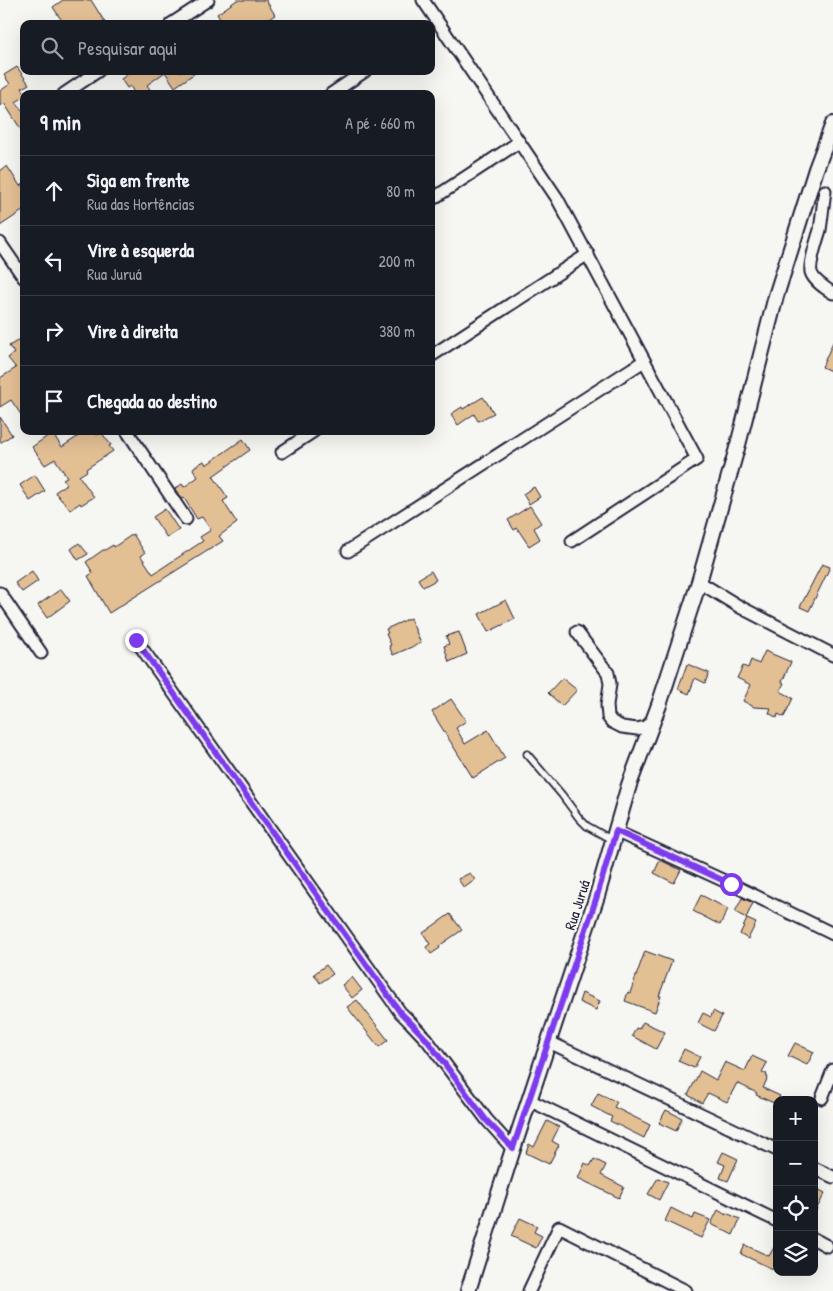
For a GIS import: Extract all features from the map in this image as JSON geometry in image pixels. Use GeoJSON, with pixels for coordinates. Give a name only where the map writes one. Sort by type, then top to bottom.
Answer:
{"type":"FeatureCollection","features":[{"type":"Feature","properties":{"kind":"street"},"geometry":{"type":"LineString","coordinates":[[177,20],[208,0]]}},
{"type":"Feature","properties":{"kind":"street"},"geometry":{"type":"LineString","coordinates":[[423,0],[433,20]]}},
{"type":"Feature","properties":{"kind":"street"},"geometry":{"type":"LineString","coordinates":[[435,25],[557,198],[697,459],[572,541]]}},
{"type":"Feature","properties":{"kind":"street"},"geometry":{"type":"LineString","coordinates":[[70,90],[92,75]]}},
{"type":"Feature","properties":{"kind":"street"},"geometry":{"type":"LineString","coordinates":[[337,90],[359,75]]}},
{"type":"Feature","properties":{"kind":"street","name":"Rua Juruá"},"geometry":{"type":"LineString","coordinates":[[468,1291],[513,1148],[597,896],[629,785],[699,582],[739,441],[776,296],[816,169],[833,124]]}},
{"type":"Feature","properties":{"kind":"street"},"geometry":{"type":"LineString","coordinates":[[435,197],[519,142]]}},
{"type":"Feature","properties":{"kind":"street"},"geometry":{"type":"LineString","coordinates":[[812,183],[829,193],[810,270],[811,274],[833,293]]}},
{"type":"Feature","properties":{"kind":"street"},"geometry":{"type":"LineString","coordinates":[[0,243],[20,272]]}},
{"type":"Feature","properties":{"kind":"street"},"geometry":{"type":"LineString","coordinates":[[435,353],[588,254]]}},
{"type":"Feature","properties":{"kind":"street"},"geometry":{"type":"LineString","coordinates":[[348,551],[644,361]]}},
{"type":"Feature","properties":{"kind":"street"},"geometry":{"type":"LineString","coordinates":[[130,435],[186,519]]}},
{"type":"Feature","properties":{"kind":"street"},"geometry":{"type":"LineString","coordinates":[[282,452],[308,435]]}},
{"type":"Feature","properties":{"kind":"street"},"geometry":{"type":"LineString","coordinates":[[699,582],[740,607],[833,654]]}},
{"type":"Feature","properties":{"kind":"street"},"geometry":{"type":"LineString","coordinates":[[0,593],[41,653]]}},
{"type":"Feature","properties":{"kind":"street"},"geometry":{"type":"LineString","coordinates":[[577,632],[608,672],[610,684],[607,705],[608,717],[612,722],[622,727],[637,729],[645,727],[652,722]]}},
{"type":"Feature","properties":{"kind":"street"},"geometry":{"type":"LineString","coordinates":[[136,640],[400,1012],[427,1040],[486,1120],[513,1148]]}},
{"type":"Feature","properties":{"kind":"street"},"geometry":{"type":"LineString","coordinates":[[614,836],[731,884],[833,934]]}},
{"type":"Feature","properties":{"kind":"street"},"geometry":{"type":"LineString","coordinates":[[549,1042],[773,1148]]}},
{"type":"Feature","properties":{"kind":"street"},"geometry":{"type":"LineString","coordinates":[[822,1098],[833,1070]]}},
{"type":"Feature","properties":{"kind":"street"},"geometry":{"type":"LineString","coordinates":[[529,1100],[773,1219]]}},
{"type":"Feature","properties":{"kind":"street"},"geometry":{"type":"LineString","coordinates":[[818,1170],[833,1177]]}},
{"type":"Feature","properties":{"kind":"street"},"geometry":{"type":"LineString","coordinates":[[529,1291],[559,1227],[686,1291]]}},
{"type":"Feature","properties":{"kind":"street"},"geometry":{"type":"LineString","coordinates":[[818,1241],[827,1246]]}},
{"type":"Feature","properties":{"kind":"lane"},"geometry":{"type":"LineString","coordinates":[[527,754],[587,826],[614,836]]}},
{"type":"Feature","properties":{"kind":"building"},"geometry":{"type":"Polygon","coordinates":[[[63,0],[91,0],[104,20],[61,20],[53,7],[63,0]]]}},
{"type":"Feature","properties":{"kind":"building"},"geometry":{"type":"Polygon","coordinates":[[[237,0],[266,0],[275,15],[267,20],[221,20],[217,14],[237,0]]]}},
{"type":"Feature","properties":{"kind":"building"},"geometry":{"type":"Polygon","coordinates":[[[17,67],[20,75],[23,75],[29,84],[22,88],[23,90],[20,90],[20,100],[16,102],[20,108],[20,128],[4,103],[0,106],[0,91],[10,84],[4,75],[17,67]]]}},
{"type":"Feature","properties":{"kind":"building"},"geometry":{"type":"Polygon","coordinates":[[[127,75],[161,75],[147,85],[150,90],[132,90],[130,86],[127,88],[121,79],[127,75]]]}},
{"type":"Feature","properties":{"kind":"building"},"geometry":{"type":"Polygon","coordinates":[[[167,75],[192,75],[175,87],[167,75]]]}},
{"type":"Feature","properties":{"kind":"building"},"geometry":{"type":"Polygon","coordinates":[[[7,166],[20,186],[20,213],[0,226],[0,171],[7,166]]]}},
{"type":"Feature","properties":{"kind":"building"},"geometry":{"type":"Polygon","coordinates":[[[20,339],[20,413],[11,400],[0,407],[0,378],[16,368],[8,358],[14,353],[9,346],[20,339]]]}},
{"type":"Feature","properties":{"kind":"building"},"geometry":{"type":"Polygon","coordinates":[[[833,342],[833,372],[822,367],[833,342]]]}},
{"type":"Feature","properties":{"kind":"building"},"geometry":{"type":"Polygon","coordinates":[[[483,397],[494,413],[478,421],[474,414],[458,425],[451,414],[483,397]]]}},
{"type":"Feature","properties":{"kind":"building"},"geometry":{"type":"Polygon","coordinates":[[[0,417],[12,435],[0,443],[0,417]]]}},
{"type":"Feature","properties":{"kind":"building"},"geometry":{"type":"Polygon","coordinates":[[[49,435],[53,435],[62,447],[80,435],[103,435],[113,451],[79,476],[94,497],[70,510],[55,492],[67,484],[63,479],[67,477],[55,459],[45,465],[32,447],[49,435]]]}},
{"type":"Feature","properties":{"kind":"building"},"geometry":{"type":"Polygon","coordinates":[[[243,439],[250,450],[213,476],[228,498],[223,501],[237,523],[219,536],[223,541],[109,613],[88,576],[93,573],[86,562],[103,550],[113,545],[114,547],[133,534],[145,553],[141,556],[153,574],[203,541],[200,537],[211,530],[202,517],[197,519],[184,498],[182,499],[175,489],[182,484],[184,487],[198,477],[193,469],[194,467],[204,461],[206,465],[243,439]]]}},
{"type":"Feature","properties":{"kind":"building"},"geometry":{"type":"Polygon","coordinates":[[[35,475],[45,491],[30,501],[20,485],[35,475]]]}},
{"type":"Feature","properties":{"kind":"building"},"geometry":{"type":"Polygon","coordinates":[[[534,487],[540,497],[529,504],[523,494],[534,487]]]}},
{"type":"Feature","properties":{"kind":"building"},"geometry":{"type":"Polygon","coordinates":[[[530,506],[541,523],[534,528],[540,539],[529,546],[517,528],[514,530],[508,520],[530,506]]]}},
{"type":"Feature","properties":{"kind":"building"},"geometry":{"type":"Polygon","coordinates":[[[165,509],[179,530],[167,538],[153,517],[165,509]]]}},
{"type":"Feature","properties":{"kind":"building"},"geometry":{"type":"Polygon","coordinates":[[[79,543],[88,554],[78,560],[71,549],[79,543]]]}},
{"type":"Feature","properties":{"kind":"building"},"geometry":{"type":"Polygon","coordinates":[[[822,564],[830,567],[809,611],[800,607],[822,564]]]}},
{"type":"Feature","properties":{"kind":"building"},"geometry":{"type":"Polygon","coordinates":[[[32,571],[38,581],[22,592],[15,583],[32,571]]]}},
{"type":"Feature","properties":{"kind":"building"},"geometry":{"type":"Polygon","coordinates":[[[431,571],[436,580],[423,587],[418,579],[431,571]]]}},
{"type":"Feature","properties":{"kind":"building"},"geometry":{"type":"Polygon","coordinates":[[[61,589],[70,601],[47,618],[38,605],[61,589]]]}},
{"type":"Feature","properties":{"kind":"building"},"geometry":{"type":"Polygon","coordinates":[[[506,600],[515,619],[488,632],[479,614],[506,600]]]}},
{"type":"Feature","properties":{"kind":"building"},"geometry":{"type":"Polygon","coordinates":[[[410,618],[421,643],[393,655],[389,646],[391,645],[386,629],[410,618]]]}},
{"type":"Feature","properties":{"kind":"building"},"geometry":{"type":"Polygon","coordinates":[[[459,632],[467,654],[449,662],[444,646],[449,644],[446,636],[459,632]]]}},
{"type":"Feature","properties":{"kind":"building"},"geometry":{"type":"Polygon","coordinates":[[[765,651],[791,662],[780,691],[793,698],[784,717],[778,714],[777,718],[769,713],[771,708],[754,707],[743,701],[751,685],[737,678],[743,666],[748,668],[751,660],[759,664],[765,651]]]}},
{"type":"Feature","properties":{"kind":"building"},"geometry":{"type":"Polygon","coordinates":[[[687,664],[709,673],[705,683],[695,678],[689,694],[678,689],[687,664]]]}},
{"type":"Feature","properties":{"kind":"building"},"geometry":{"type":"Polygon","coordinates":[[[562,678],[577,690],[562,706],[548,693],[562,678]]]}},
{"type":"Feature","properties":{"kind":"building"},"geometry":{"type":"Polygon","coordinates":[[[451,699],[466,721],[456,728],[465,744],[488,730],[505,758],[473,778],[432,712],[451,699]]]}},
{"type":"Feature","properties":{"kind":"building"},"geometry":{"type":"Polygon","coordinates":[[[660,860],[681,870],[674,883],[654,873],[660,860]]]}},
{"type":"Feature","properties":{"kind":"building"},"geometry":{"type":"Polygon","coordinates":[[[470,873],[475,880],[464,888],[458,879],[470,873]]]}},
{"type":"Feature","properties":{"kind":"building"},"geometry":{"type":"Polygon","coordinates":[[[701,895],[728,909],[720,925],[693,911],[701,895]]]}},
{"type":"Feature","properties":{"kind":"building"},"geometry":{"type":"Polygon","coordinates":[[[742,898],[753,903],[746,918],[735,912],[742,898]]]}},
{"type":"Feature","properties":{"kind":"building"},"geometry":{"type":"Polygon","coordinates":[[[450,914],[462,930],[431,954],[426,947],[430,944],[423,933],[450,914]]]}},
{"type":"Feature","properties":{"kind":"building"},"geometry":{"type":"Polygon","coordinates":[[[747,919],[756,923],[748,939],[740,934],[747,919]]]}},
{"type":"Feature","properties":{"kind":"building"},"geometry":{"type":"Polygon","coordinates":[[[645,951],[672,961],[655,1012],[625,1001],[628,992],[630,993],[645,951]]]}},
{"type":"Feature","properties":{"kind":"building"},"geometry":{"type":"Polygon","coordinates":[[[326,965],[333,974],[320,983],[314,974],[326,965]]]}},
{"type":"Feature","properties":{"kind":"building"},"geometry":{"type":"Polygon","coordinates":[[[352,977],[362,990],[352,998],[342,985],[352,977]]]}},
{"type":"Feature","properties":{"kind":"building"},"geometry":{"type":"Polygon","coordinates":[[[582,993],[600,1001],[596,1010],[579,1002],[582,993]]]}},
{"type":"Feature","properties":{"kind":"building"},"geometry":{"type":"Polygon","coordinates":[[[357,1000],[388,1040],[379,1047],[347,1007],[357,1000]]]}},
{"type":"Feature","properties":{"kind":"building"},"geometry":{"type":"Polygon","coordinates":[[[713,1011],[722,1016],[714,1031],[698,1023],[703,1013],[711,1017],[713,1011]]]}},
{"type":"Feature","properties":{"kind":"building"},"geometry":{"type":"Polygon","coordinates":[[[643,1022],[665,1032],[656,1049],[632,1036],[636,1028],[639,1029],[643,1022]]]}},
{"type":"Feature","properties":{"kind":"building"},"geometry":{"type":"Polygon","coordinates":[[[795,1043],[814,1052],[807,1065],[788,1056],[795,1043]]]}},
{"type":"Feature","properties":{"kind":"building"},"geometry":{"type":"Polygon","coordinates":[[[684,1049],[700,1057],[694,1068],[678,1061],[684,1049]]]}},
{"type":"Feature","properties":{"kind":"building"},"geometry":{"type":"Polygon","coordinates":[[[752,1056],[767,1063],[762,1072],[767,1074],[766,1076],[768,1077],[763,1088],[780,1096],[773,1096],[773,1103],[737,1083],[727,1102],[708,1093],[702,1103],[688,1095],[700,1071],[716,1080],[725,1062],[745,1071],[752,1056]]]}},
{"type":"Feature","properties":{"kind":"building"},"geometry":{"type":"Polygon","coordinates":[[[598,1093],[617,1102],[614,1107],[650,1125],[644,1138],[610,1121],[612,1117],[591,1106],[598,1093]]]}},
{"type":"Feature","properties":{"kind":"building"},"geometry":{"type":"Polygon","coordinates":[[[666,1110],[682,1118],[676,1131],[659,1123],[666,1110]]]}},
{"type":"Feature","properties":{"kind":"building"},"geometry":{"type":"Polygon","coordinates":[[[547,1121],[559,1127],[552,1141],[559,1145],[549,1164],[526,1153],[529,1144],[534,1147],[547,1121]]]}},
{"type":"Feature","properties":{"kind":"building"},"geometry":{"type":"Polygon","coordinates":[[[723,1152],[738,1159],[728,1181],[720,1178],[725,1165],[718,1162],[723,1152]]]}},
{"type":"Feature","properties":{"kind":"building"},"geometry":{"type":"Polygon","coordinates":[[[594,1159],[606,1165],[601,1175],[624,1187],[619,1198],[578,1178],[585,1163],[590,1166],[594,1159]]]}},
{"type":"Feature","properties":{"kind":"building"},"geometry":{"type":"Polygon","coordinates":[[[658,1178],[668,1182],[659,1200],[648,1194],[658,1178]]]}},
{"type":"Feature","properties":{"kind":"building"},"geometry":{"type":"Polygon","coordinates":[[[818,1189],[825,1193],[818,1206],[818,1189]]]}},
{"type":"Feature","properties":{"kind":"building"},"geometry":{"type":"Polygon","coordinates":[[[671,1208],[693,1219],[695,1214],[710,1220],[701,1238],[665,1221],[671,1208]]]}},
{"type":"Feature","properties":{"kind":"building"},"geometry":{"type":"Polygon","coordinates":[[[718,1210],[726,1215],[726,1213],[740,1219],[733,1235],[711,1224],[718,1210]]]}},
{"type":"Feature","properties":{"kind":"building"},"geometry":{"type":"Polygon","coordinates":[[[520,1218],[537,1226],[534,1232],[542,1236],[536,1248],[511,1236],[520,1218]]]}},
{"type":"Feature","properties":{"kind":"building"},"geometry":{"type":"Polygon","coordinates":[[[745,1245],[769,1256],[773,1249],[773,1269],[741,1254],[745,1245]]]}},
{"type":"Feature","properties":{"kind":"route"},"geometry":{"type":"LineString","coordinates":[[136,640],[400,1012],[427,1040],[486,1120],[513,1148],[597,896],[616,831],[731,884]]}}]}
